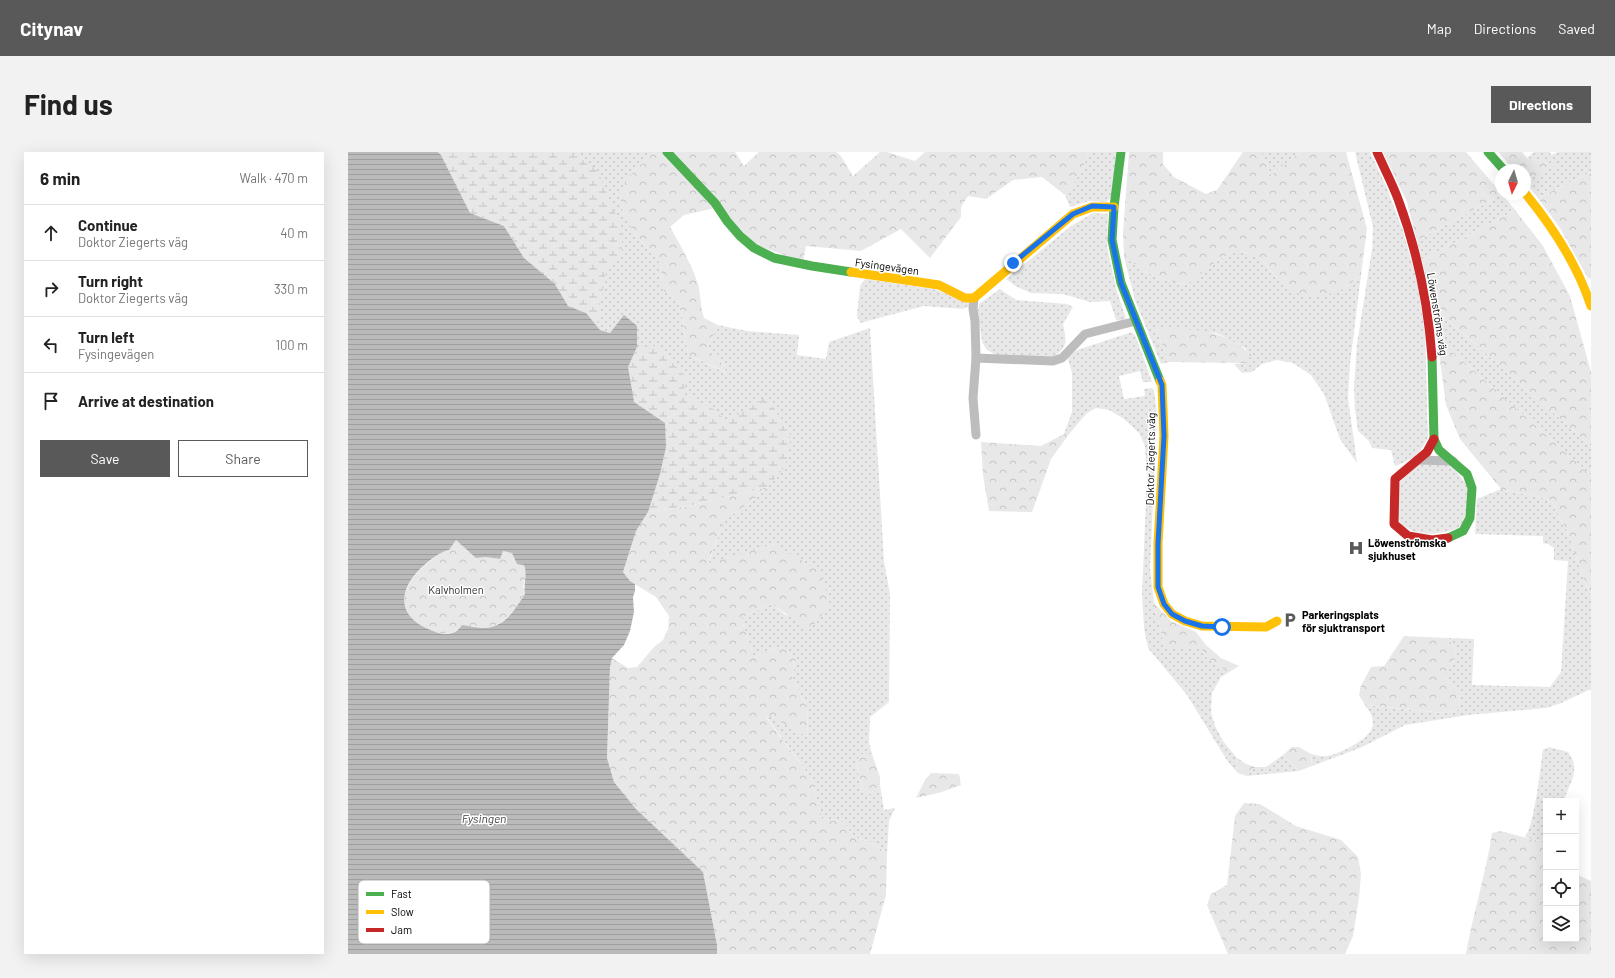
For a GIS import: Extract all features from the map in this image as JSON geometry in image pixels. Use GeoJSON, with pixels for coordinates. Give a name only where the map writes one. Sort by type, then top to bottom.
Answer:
{"type":"FeatureCollection","features":[{"type":"Feature","properties":{"kind":"street","name":"Fysingevägen"},"geometry":{"type":"LineString","coordinates":[[667,152],[715,203],[727,221],[740,236],[754,248],[774,258],[812,266],[939,285],[965,298],[974,298]]}},
{"type":"Feature","properties":{"kind":"street","name":"Doktor Ziegerts väg"},"geometry":{"type":"LineString","coordinates":[[1121,152],[1114,207],[1112,240],[1121,283],[1162,385],[1164,436],[1158,544],[1158,587],[1164,604],[1172,614],[1185,621],[1202,626],[1266,627],[1277,621]]}},
{"type":"Feature","properties":{"kind":"street","name":"Löwenströms väg"},"geometry":{"type":"LineString","coordinates":[[1377,152],[1398,199],[1423,285],[1430,332],[1433,367],[1434,439]]}},
{"type":"Feature","properties":{"kind":"street"},"geometry":{"type":"LineString","coordinates":[[1488,152],[1499,164]]}},
{"type":"Feature","properties":{"kind":"street"},"geometry":{"type":"LineString","coordinates":[[1530,200],[1555,234],[1574,265],[1588,295],[1591,306]]}},
{"type":"Feature","properties":{"kind":"street"},"geometry":{"type":"LineString","coordinates":[[976,435],[973,398],[976,358],[975,321],[973,309],[974,298],[1073,214],[1092,206],[1114,207]]}},
{"type":"Feature","properties":{"kind":"street"},"geometry":{"type":"LineString","coordinates":[[976,358],[1053,361],[1062,358],[1085,334],[1136,321]]}},
{"type":"Feature","properties":{"kind":"street"},"geometry":{"type":"LineString","coordinates":[[1434,439],[1438,450],[1467,474],[1472,488],[1470,518],[1463,531],[1448,538],[1432,540],[1408,536],[1394,524],[1395,478],[1427,452],[1434,439]]}},
{"type":"Feature","properties":{"kind":"street"},"geometry":{"type":"LineString","coordinates":[[1417,460],[1453,461]]}},
{"type":"Feature","properties":{"kind":"green space"},"geometry":{"type":"Polygon","coordinates":[[[438,152],[654,152],[628,177],[633,232],[661,264],[662,289],[678,302],[683,320],[688,355],[725,372],[725,366],[713,355],[708,346],[718,325],[747,331],[799,335],[797,355],[826,359],[829,342],[870,328],[884,561],[890,594],[889,702],[870,717],[869,743],[872,754],[862,754],[856,762],[863,794],[870,794],[880,785],[884,810],[895,808],[889,821],[887,853],[869,841],[855,838],[843,822],[822,819],[811,778],[766,716],[775,716],[795,731],[808,736],[807,708],[792,677],[796,659],[781,646],[754,657],[741,618],[772,604],[787,616],[775,544],[708,564],[724,520],[750,503],[768,487],[648,512],[660,474],[610,333],[600,330],[438,152]]]}},
{"type":"Feature","properties":{"kind":"green space"},"geometry":{"type":"Polygon","coordinates":[[[438,152],[572,152],[598,171],[622,230],[622,254],[607,267],[597,325],[586,313],[568,306],[555,284],[524,258],[504,226],[470,213],[441,155],[438,152]]]}},
{"type":"Feature","properties":{"kind":"green space"},"geometry":{"type":"Polygon","coordinates":[[[654,152],[663,152],[715,208],[684,215],[670,227],[685,254],[698,284],[704,318],[718,325],[708,346],[713,355],[725,366],[726,372],[688,355],[683,320],[678,302],[662,289],[661,264],[633,232],[622,210],[620,193],[628,177],[654,152]]]}},
{"type":"Feature","properties":{"kind":"green space"},"geometry":{"type":"Polygon","coordinates":[[[670,152],[735,152],[744,166],[759,152],[836,152],[841,156],[853,176],[880,152],[887,152],[915,161],[925,152],[1088,152],[1083,169],[1065,195],[1042,177],[1013,180],[986,199],[968,196],[961,207],[961,217],[930,258],[901,229],[861,251],[806,246],[803,262],[754,244],[670,152]]]}},
{"type":"Feature","properties":{"kind":"green space"},"geometry":{"type":"Polygon","coordinates":[[[1088,152],[1118,152],[1112,197],[1106,202],[1089,201],[1070,207],[1065,195],[1083,169],[1088,152]]]}},
{"type":"Feature","properties":{"kind":"green space"},"geometry":{"type":"Polygon","coordinates":[[[1129,152],[1163,152],[1163,164],[1174,177],[1206,194],[1217,190],[1243,152],[1261,152],[1271,175],[1301,152],[1346,152],[1367,229],[1361,275],[1343,290],[1322,296],[1301,295],[1281,283],[1261,259],[1238,250],[1218,260],[1186,285],[1155,277],[1124,257],[1123,233],[1129,152]]]}},
{"type":"Feature","properties":{"kind":"green space"},"geometry":{"type":"Polygon","coordinates":[[[1261,152],[1301,152],[1271,175],[1261,152]]]}},
{"type":"Feature","properties":{"kind":"green space"},"geometry":{"type":"Polygon","coordinates":[[[1355,152],[1370,152],[1386,186],[1403,231],[1417,281],[1425,333],[1428,438],[1418,453],[1395,466],[1391,450],[1372,448],[1369,441],[1358,431],[1355,410],[1354,387],[1357,344],[1372,249],[1373,227],[1355,152]]]}},
{"type":"Feature","properties":{"kind":"green space"},"geometry":{"type":"Polygon","coordinates":[[[1383,152],[1466,152],[1495,186],[1495,198],[1417,241],[1407,202],[1383,152]]]}},
{"type":"Feature","properties":{"kind":"green space"},"geometry":{"type":"Polygon","coordinates":[[[1498,152],[1522,152],[1527,158],[1557,165],[1531,178],[1531,164],[1509,164],[1498,152]]]}},
{"type":"Feature","properties":{"kind":"green space"},"geometry":{"type":"Polygon","coordinates":[[[1534,152],[1550,152],[1551,155],[1558,152],[1591,152],[1591,172],[1538,198],[1531,189],[1531,178],[1556,165],[1527,158],[1534,152]]]}},
{"type":"Feature","properties":{"kind":"green space"},"geometry":{"type":"Polygon","coordinates":[[[1591,172],[1591,279],[1588,278],[1560,228],[1538,198],[1591,172]]]}},
{"type":"Feature","properties":{"kind":"green space"},"geometry":{"type":"Polygon","coordinates":[[[1495,198],[1495,200],[1507,200],[1515,210],[1422,260],[1417,241],[1495,198]]]}},
{"type":"Feature","properties":{"kind":"green space"},"geometry":{"type":"Polygon","coordinates":[[[1515,210],[1543,246],[1570,296],[1591,372],[1591,446],[1433,307],[1422,260],[1515,210]]]}},
{"type":"Feature","properties":{"kind":"green space"},"geometry":{"type":"Polygon","coordinates":[[[1093,213],[1108,214],[1107,247],[1117,292],[1126,318],[1122,321],[1116,320],[1110,301],[1090,302],[1063,294],[1031,293],[1017,287],[1006,279],[1071,226],[1093,213]]]}},
{"type":"Feature","properties":{"kind":"green space"},"geometry":{"type":"Polygon","coordinates":[[[1238,250],[1261,259],[1281,283],[1343,290],[1361,275],[1350,364],[1348,398],[1357,463],[1340,439],[1324,394],[1311,375],[1293,363],[1277,360],[1262,364],[1252,372],[1242,373],[1234,364],[1245,363],[1251,355],[1245,348],[1217,333],[1156,329],[1169,362],[1161,364],[1135,300],[1124,257],[1155,277],[1186,285],[1218,260],[1238,250]]]}},
{"type":"Feature","properties":{"kind":"green space"},"geometry":{"type":"Polygon","coordinates":[[[865,279],[933,289],[970,302],[970,306],[963,309],[924,306],[860,323],[857,315],[860,286],[865,279]]]}},
{"type":"Feature","properties":{"kind":"green space"},"geometry":{"type":"Polygon","coordinates":[[[1000,289],[1016,300],[1067,304],[1073,307],[1063,324],[1065,342],[1059,353],[1054,357],[996,355],[987,350],[982,342],[978,310],[979,304],[1000,289]]]}},
{"type":"Feature","properties":{"kind":"green space"},"geometry":{"type":"Polygon","coordinates":[[[1433,307],[1591,446],[1591,475],[1437,338],[1433,307]]]}},
{"type":"Feature","properties":{"kind":"green space"},"geometry":{"type":"Polygon","coordinates":[[[1156,329],[1182,329],[1207,332],[1230,340],[1241,346],[1252,355],[1245,363],[1169,362],[1156,329]]]}},
{"type":"Feature","properties":{"kind":"green space"},"geometry":{"type":"Polygon","coordinates":[[[1132,332],[1136,337],[1152,382],[1143,382],[1140,371],[1119,376],[1124,399],[1145,396],[1144,389],[1152,388],[1154,391],[1157,414],[1150,569],[1154,603],[1165,648],[1201,648],[1207,658],[1225,670],[1239,666],[1221,677],[1212,693],[1211,712],[1215,726],[1223,741],[1236,757],[1238,773],[1228,762],[1187,695],[1148,648],[1144,628],[1142,593],[1147,479],[1145,446],[1139,433],[1124,419],[1109,410],[1096,408],[1087,413],[1069,434],[1064,434],[1072,412],[1072,373],[1068,359],[1069,356],[1077,350],[1132,332]]]}},
{"type":"Feature","properties":{"kind":"green space"},"geometry":{"type":"Polygon","coordinates":[[[1437,338],[1591,475],[1591,596],[1585,583],[1569,535],[1551,500],[1501,489],[1460,439],[1446,405],[1437,338]]]}},
{"type":"Feature","properties":{"kind":"green space"},"geometry":{"type":"Polygon","coordinates":[[[656,346],[687,378],[683,394],[717,411],[726,422],[766,397],[790,432],[790,453],[783,469],[768,487],[689,506],[648,512],[660,474],[666,447],[665,423],[634,402],[628,367],[637,347],[656,346]]]}},
{"type":"Feature","properties":{"kind":"green space"},"geometry":{"type":"Polygon","coordinates":[[[1064,434],[1069,434],[1051,459],[1032,512],[989,511],[983,475],[981,442],[1041,446],[1064,434]]]}},
{"type":"Feature","properties":{"kind":"green space"},"geometry":{"type":"Polygon","coordinates":[[[1417,464],[1452,465],[1468,487],[1467,517],[1458,528],[1431,534],[1415,532],[1403,526],[1398,518],[1398,484],[1417,464]]]}},
{"type":"Feature","properties":{"kind":"green space"},"geometry":{"type":"Polygon","coordinates":[[[768,487],[750,503],[724,520],[708,563],[775,544],[822,573],[830,605],[809,630],[772,604],[741,618],[754,657],[781,646],[796,659],[792,677],[807,708],[808,736],[795,731],[775,717],[766,717],[811,778],[822,819],[843,822],[855,838],[869,841],[887,853],[886,895],[870,954],[717,954],[717,945],[703,872],[636,809],[614,782],[607,758],[610,667],[612,658],[628,668],[637,667],[654,647],[663,640],[668,629],[669,616],[656,597],[630,581],[623,572],[636,531],[648,512],[689,506],[768,487]]]}},
{"type":"Feature","properties":{"kind":"green space"},"geometry":{"type":"Polygon","coordinates":[[[1501,489],[1551,500],[1569,535],[1585,583],[1591,596],[1591,689],[1561,703],[1546,708],[1468,715],[1405,725],[1360,748],[1312,766],[1311,754],[1319,756],[1332,755],[1359,742],[1369,733],[1373,725],[1370,713],[1365,705],[1444,713],[1460,709],[1458,690],[1447,681],[1446,672],[1453,664],[1456,650],[1448,638],[1474,639],[1472,685],[1550,687],[1561,672],[1568,561],[1554,560],[1554,548],[1543,543],[1543,536],[1475,534],[1477,499],[1501,489]]]}},
{"type":"Feature","properties":{"kind":"green space","name":"Kalvholmen"},"geometry":{"type":"Polygon","coordinates":[[[456,540],[476,558],[486,557],[499,559],[503,551],[512,553],[524,565],[527,573],[523,586],[525,594],[508,617],[496,625],[481,628],[468,626],[445,634],[425,628],[414,621],[407,613],[404,604],[405,593],[418,572],[438,555],[449,550],[456,540]]]}},
{"type":"Feature","properties":{"kind":"green space"},"geometry":{"type":"Polygon","coordinates":[[[1154,603],[1171,621],[1196,632],[1206,645],[1221,658],[1239,666],[1225,670],[1207,658],[1201,648],[1165,648],[1154,603]]]}},
{"type":"Feature","properties":{"kind":"green space"},"geometry":{"type":"Polygon","coordinates":[[[1404,636],[1448,638],[1456,650],[1453,664],[1446,672],[1447,681],[1458,690],[1460,709],[1444,713],[1365,705],[1359,695],[1361,686],[1371,667],[1384,666],[1404,636]]]}},
{"type":"Feature","properties":{"kind":"green space"},"geometry":{"type":"Polygon","coordinates":[[[1292,747],[1299,747],[1311,754],[1312,766],[1299,771],[1283,755],[1292,747]]]}},
{"type":"Feature","properties":{"kind":"green space"},"geometry":{"type":"Polygon","coordinates":[[[1549,747],[1568,752],[1574,765],[1574,771],[1565,798],[1543,798],[1543,842],[1525,837],[1532,820],[1543,750],[1549,747]]]}},
{"type":"Feature","properties":{"kind":"green space"},"geometry":{"type":"Polygon","coordinates":[[[862,754],[872,754],[880,777],[880,785],[870,794],[863,794],[856,762],[862,754]]]}},
{"type":"Feature","properties":{"kind":"green space"},"geometry":{"type":"Polygon","coordinates":[[[1283,755],[1299,771],[1247,776],[1255,767],[1266,767],[1283,755]]]}},
{"type":"Feature","properties":{"kind":"green space"},"geometry":{"type":"Polygon","coordinates":[[[1236,757],[1246,764],[1255,767],[1247,776],[1238,773],[1236,757]]]}},
{"type":"Feature","properties":{"kind":"green space"},"geometry":{"type":"Polygon","coordinates":[[[931,773],[959,774],[961,785],[942,792],[916,798],[925,780],[931,773]]]}},
{"type":"Feature","properties":{"kind":"green space"},"geometry":{"type":"Polygon","coordinates":[[[1244,803],[1260,804],[1296,826],[1341,840],[1358,857],[1361,874],[1359,898],[1353,936],[1345,954],[1228,954],[1207,905],[1211,894],[1227,885],[1235,816],[1244,803]]]}},
{"type":"Feature","properties":{"kind":"green space"},"geometry":{"type":"Polygon","coordinates":[[[1500,831],[1543,842],[1543,942],[1579,942],[1579,875],[1591,881],[1591,954],[1466,954],[1492,833],[1500,831]]]}},
{"type":"Feature","properties":{"kind":"water","name":"Fysingen"},"geometry":{"type":"Polygon","coordinates":[[[348,152],[438,152],[441,155],[470,213],[504,226],[524,258],[555,284],[568,306],[586,313],[600,330],[610,333],[624,315],[637,326],[637,347],[628,367],[634,402],[665,423],[666,447],[660,474],[648,512],[636,531],[623,572],[630,581],[635,584],[633,597],[634,612],[630,631],[624,645],[612,658],[610,667],[607,758],[614,782],[636,809],[703,872],[717,945],[717,954],[348,954],[348,152]],[[456,540],[449,550],[438,555],[421,568],[413,576],[405,594],[404,602],[406,610],[411,617],[418,624],[443,634],[455,632],[462,625],[481,628],[489,627],[508,618],[525,594],[526,572],[524,565],[517,564],[512,553],[503,551],[500,559],[486,557],[476,558],[456,540]]]}},
{"type":"Feature","properties":{"kind":"traffic: fast"},"geometry":{"type":"LineString","coordinates":[[667,152],[715,203],[727,221],[740,236],[754,248],[774,258],[851,272]]}},
{"type":"Feature","properties":{"kind":"traffic: fast"},"geometry":{"type":"LineString","coordinates":[[1121,152],[1114,207],[1112,240],[1121,283],[1160,381]]}},
{"type":"Feature","properties":{"kind":"traffic: fast"},"geometry":{"type":"LineString","coordinates":[[1488,152],[1499,164]]}},
{"type":"Feature","properties":{"kind":"traffic: fast"},"geometry":{"type":"LineString","coordinates":[[1432,357],[1434,439],[1439,450],[1467,474],[1472,488],[1470,518],[1463,531],[1448,538]]}},
{"type":"Feature","properties":{"kind":"traffic: slow"},"geometry":{"type":"LineString","coordinates":[[1530,200],[1563,246],[1579,275],[1591,306]]}},
{"type":"Feature","properties":{"kind":"traffic: slow"},"geometry":{"type":"LineString","coordinates":[[851,272],[939,285],[965,298],[974,298],[1073,214],[1092,207],[1114,207]]}},
{"type":"Feature","properties":{"kind":"traffic: slow"},"geometry":{"type":"LineString","coordinates":[[1160,381],[1162,385],[1164,436],[1158,544],[1158,587],[1164,604],[1172,614],[1185,621],[1202,626],[1266,627],[1277,621]]}},
{"type":"Feature","properties":{"kind":"traffic: jam"},"geometry":{"type":"LineString","coordinates":[[1377,152],[1391,181],[1411,238],[1421,277],[1428,317],[1432,357]]}},
{"type":"Feature","properties":{"kind":"traffic: jam"},"geometry":{"type":"LineString","coordinates":[[1434,439],[1427,452],[1395,479],[1394,524],[1408,536],[1432,540],[1448,538]]}},
{"type":"Feature","properties":{"kind":"place","name":"Löwenströmska sjukhuset"},"geometry":{"type":"Point","coordinates":[1356,548]}},
{"type":"Feature","properties":{"kind":"place","name":"Parkeringsplats för sjuktransport"},"geometry":{"type":"Point","coordinates":[1290,620]}},
{"type":"Feature","properties":{"kind":"route"},"geometry":{"type":"LineString","coordinates":[[1013,263],[1073,214],[1092,206],[1114,207],[1112,240],[1121,283],[1162,385],[1164,436],[1158,544],[1158,587],[1164,604],[1172,614],[1185,621],[1202,626],[1222,627]]}}]}
